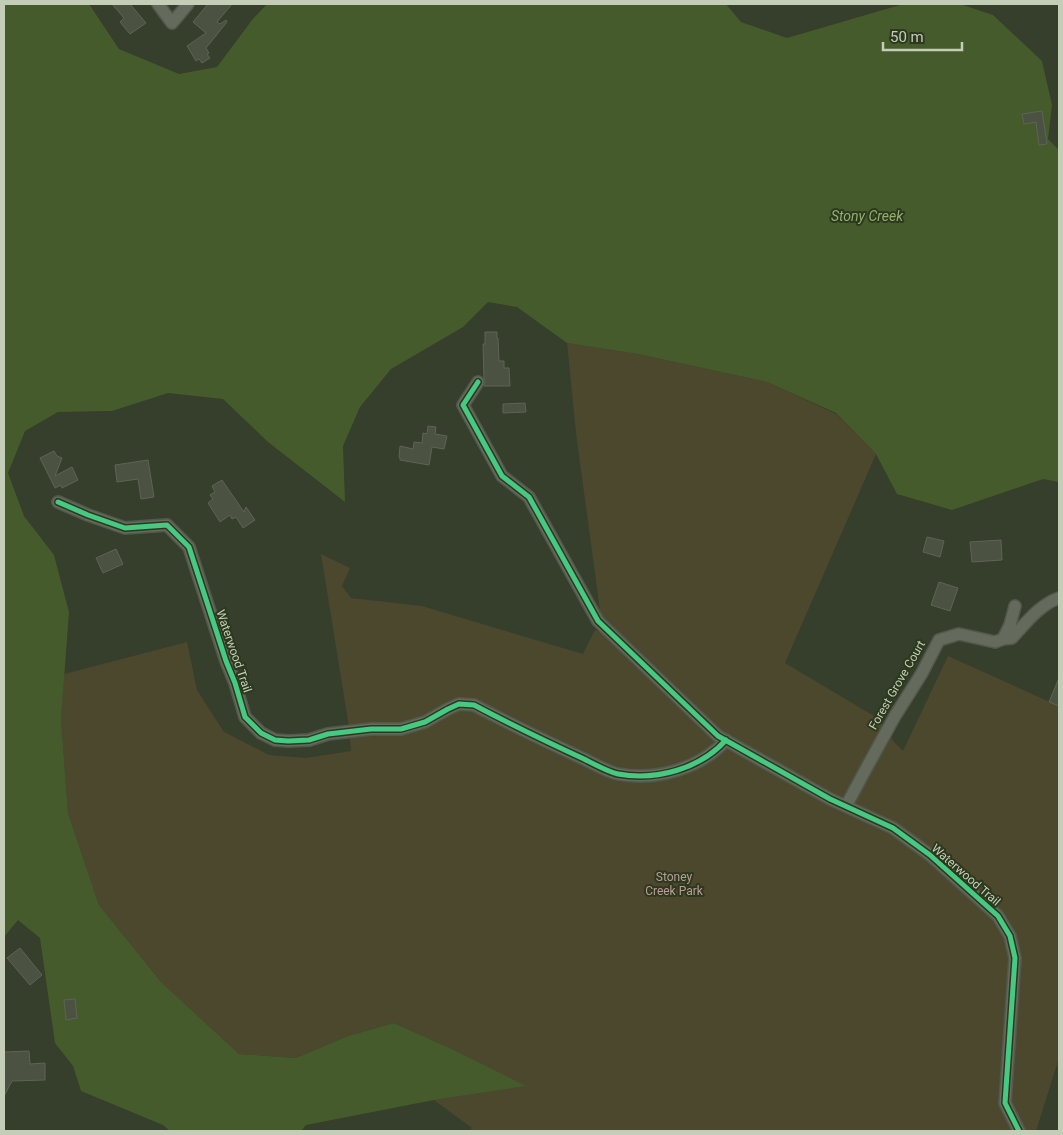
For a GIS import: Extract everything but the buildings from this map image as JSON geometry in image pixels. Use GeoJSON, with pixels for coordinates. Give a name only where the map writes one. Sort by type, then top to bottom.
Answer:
{"type":"FeatureCollection","features":[{"type":"Feature","properties":{"kind":"street"},"geometry":{"type":"LineString","coordinates":[[158,4],[172,23],[188,4]]}},
{"type":"Feature","properties":{"kind":"street","name":"Waterwood Trail"},"geometry":{"type":"LineString","coordinates":[[478,382],[463,405],[502,476],[529,497],[598,621],[718,736],[830,799],[893,828],[930,855],[998,916],[1010,936],[1015,958],[1005,1103],[1019,1131]]}},
{"type":"Feature","properties":{"kind":"street","name":"Waterwood Trail"},"geometry":{"type":"LineString","coordinates":[[58,502],[125,528],[167,525],[189,547],[245,717],[261,733],[275,740],[288,742],[309,740],[328,734],[371,729],[401,729],[425,722],[460,704],[474,706],[616,774],[646,777],[675,772],[696,763],[720,748],[726,740]]}},
{"type":"Feature","properties":{"kind":"street"},"geometry":{"type":"LineString","coordinates":[[1003,639],[1012,638],[1038,610],[1054,599],[1059,598]]}},
{"type":"Feature","properties":{"kind":"street"},"geometry":{"type":"LineString","coordinates":[[1003,639],[1010,625],[1015,606]]}},
{"type":"Feature","properties":{"kind":"street","name":"Forest Grove Court"},"geometry":{"type":"LineString","coordinates":[[846,806],[866,767],[922,673],[939,640],[959,634],[995,642],[1003,639]]}},
{"type":"Feature","properties":{"kind":"green space","name":"Stoney Creek Park"},"geometry":{"type":"Polygon","coordinates":[[[567,343],[638,354],[767,382],[836,414],[876,454],[785,663],[879,719],[894,742],[903,751],[948,656],[1059,706],[1059,1058],[1036,1131],[468,1131],[472,1128],[434,1100],[525,1086],[454,1050],[394,1023],[348,1036],[296,1058],[239,1054],[161,982],[99,905],[68,813],[61,719],[64,674],[187,642],[197,690],[224,732],[269,755],[306,758],[351,751],[349,727],[321,554],[350,568],[342,586],[351,598],[422,606],[583,654],[595,630],[603,633],[576,433],[567,343]]]}},
{"type":"Feature","properties":{"kind":"water","name":"Stony Creek"},"geometry":{"type":"Polygon","coordinates":[[[4,4],[89,4],[119,49],[179,74],[217,67],[252,20],[267,4],[726,4],[741,22],[787,38],[900,5],[960,4],[993,15],[1042,61],[1052,105],[1048,139],[1059,150],[1059,482],[1043,479],[952,510],[897,494],[876,454],[836,413],[767,382],[638,354],[567,343],[517,307],[488,302],[463,327],[391,369],[360,407],[343,446],[345,502],[268,442],[223,399],[168,393],[112,411],[58,412],[25,431],[8,473],[24,516],[54,555],[69,612],[61,719],[68,813],[99,905],[161,982],[239,1054],[296,1058],[348,1036],[394,1023],[526,1086],[434,1100],[306,1125],[301,1131],[170,1131],[163,1125],[81,1091],[73,1066],[55,1043],[40,938],[18,920],[4,937],[4,4]]]}},
{"type":"Feature","properties":{"kind":"cycle path"},"geometry":{"type":"LineString","coordinates":[[478,382],[463,405],[502,476],[529,497],[598,621],[718,736],[830,799],[893,828],[930,855],[998,916],[1010,936],[1015,958],[1005,1103],[1019,1131]]}},
{"type":"Feature","properties":{"kind":"cycle path"},"geometry":{"type":"LineString","coordinates":[[58,502],[125,528],[167,525],[189,547],[245,717],[261,733],[275,740],[309,740],[328,734],[371,729],[401,729],[425,722],[459,704],[474,705],[601,768],[610,772],[632,776],[662,774],[690,765],[704,759],[726,740]]}}]}
